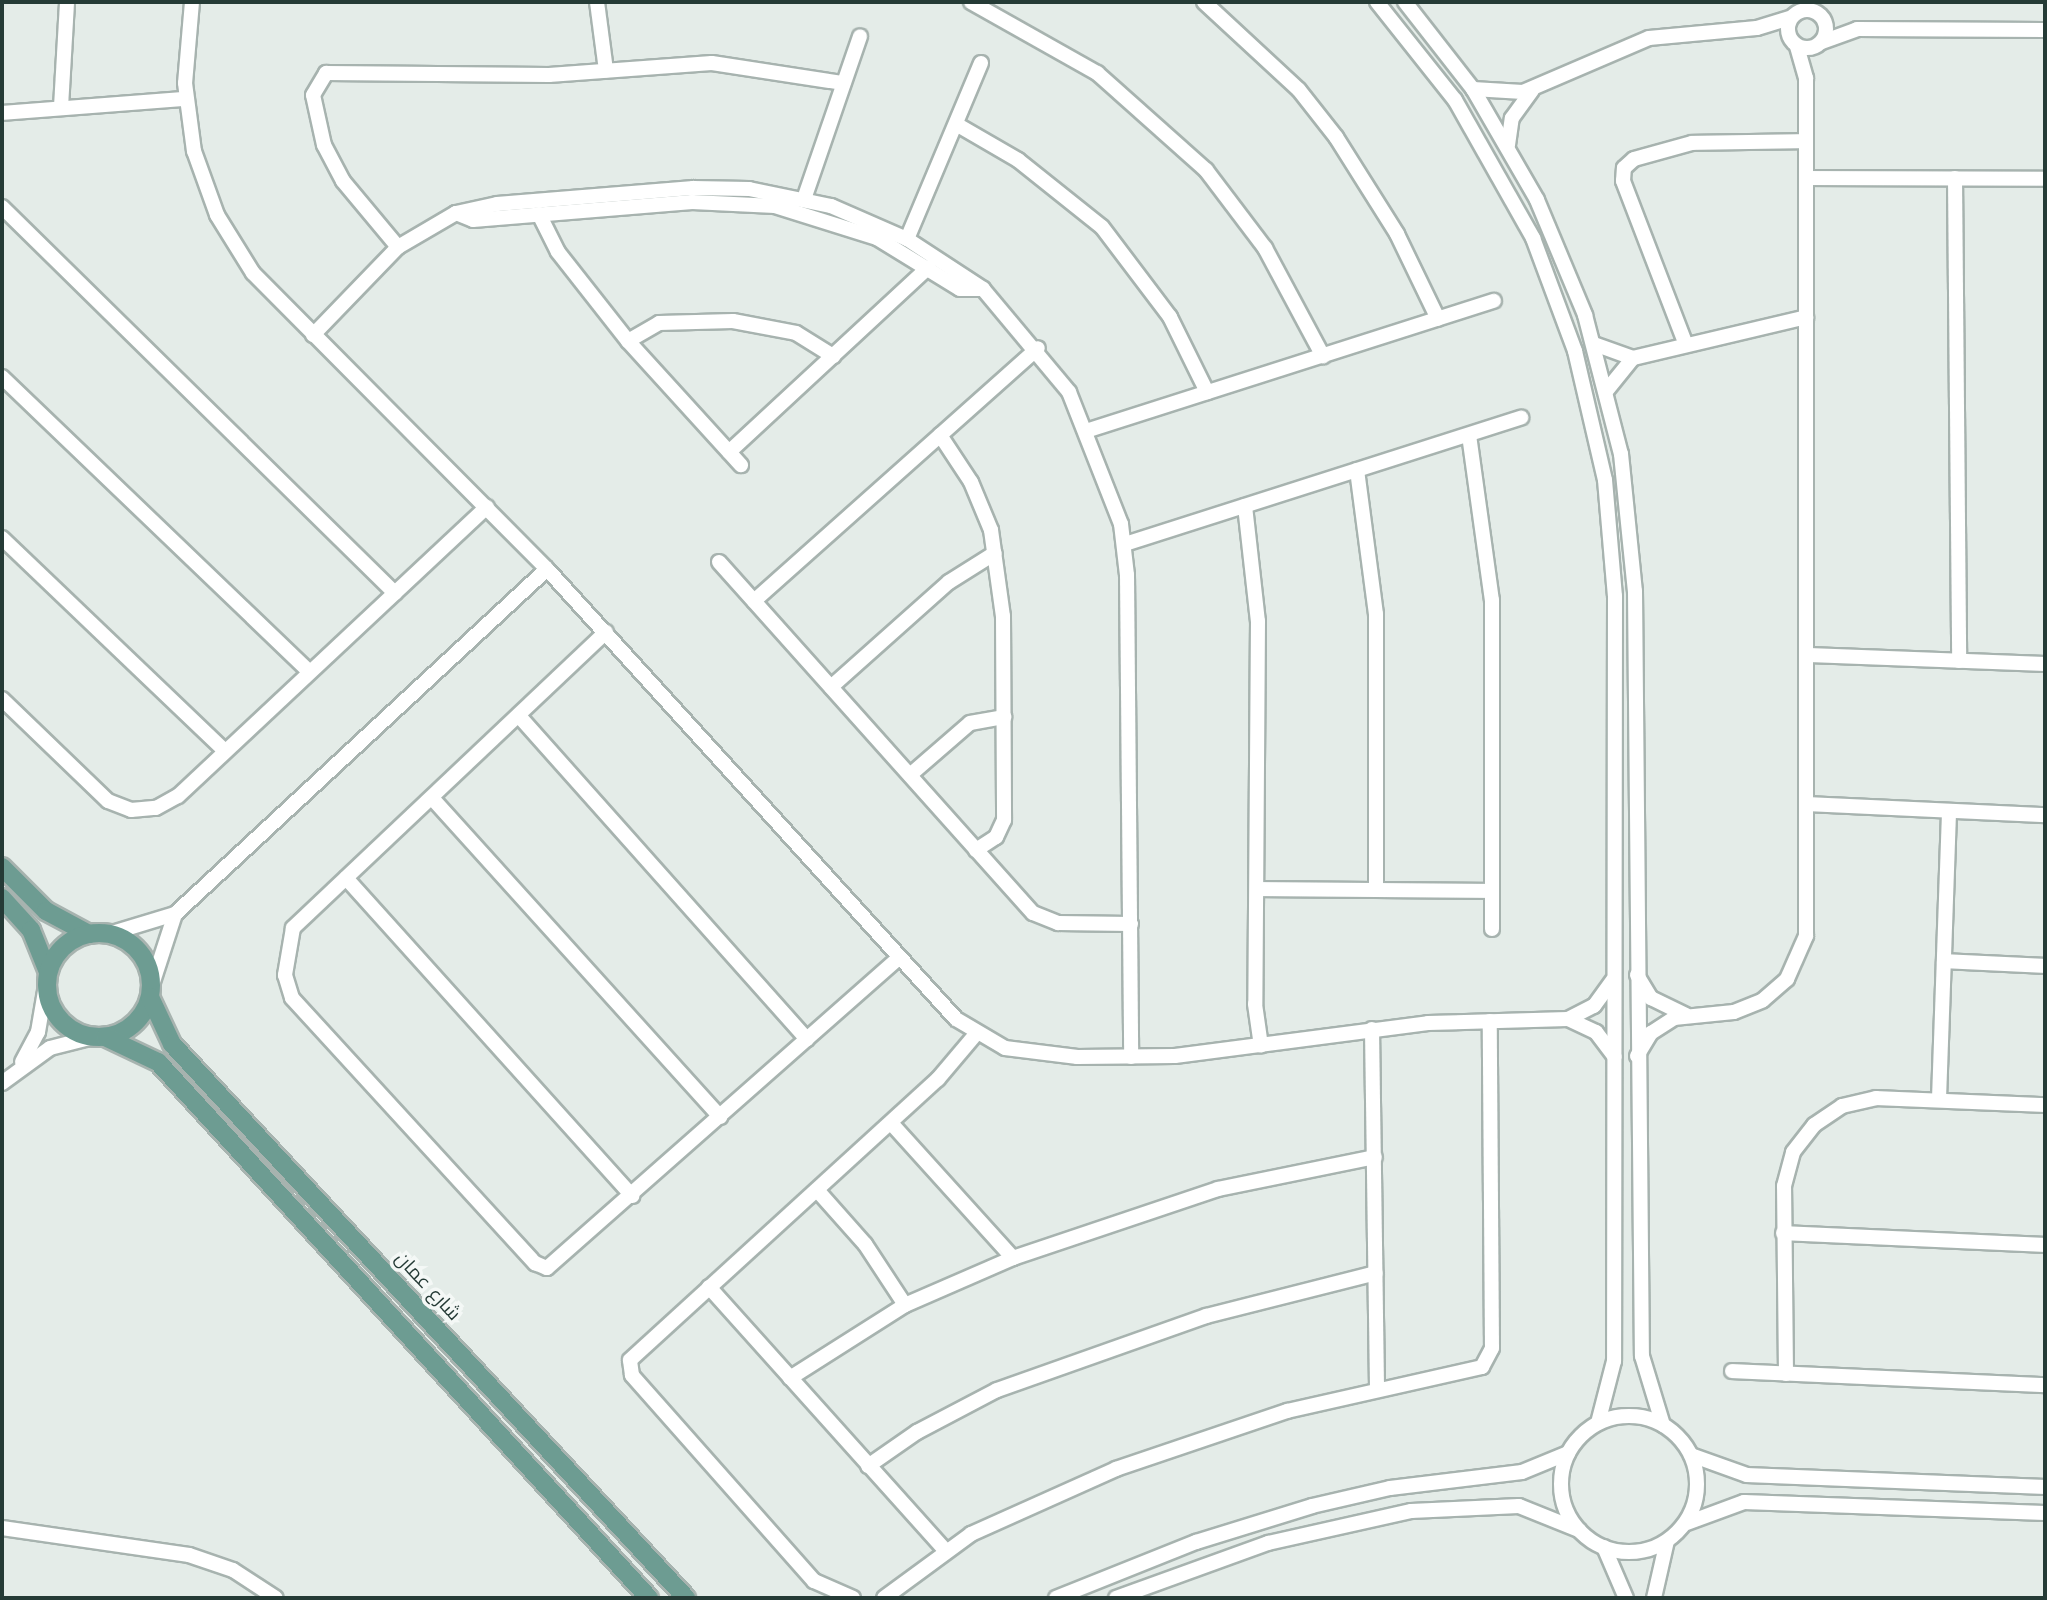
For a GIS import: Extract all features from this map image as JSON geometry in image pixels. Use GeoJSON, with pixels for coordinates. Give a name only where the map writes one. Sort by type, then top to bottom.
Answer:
{"type":"FeatureCollection","features":[{"type":"Feature","properties":{"kind":"main road"},"geometry":{"type":"LineString","coordinates":[[2,867],[46,911],[89,933],[109,933],[140,953],[150,993],[129,1028],[99,1037]]}},
{"type":"Feature","properties":{"kind":"main road"},"geometry":{"type":"LineString","coordinates":[[2,898],[31,930],[60,1019],[158,1062],[649,1598]]}},
{"type":"Feature","properties":{"kind":"main road"},"geometry":{"type":"LineString","coordinates":[[47,979],[62,947],[89,933]]}},
{"type":"Feature","properties":{"kind":"main road","name":"شارع عمان"},"geometry":{"type":"LineString","coordinates":[[150,993],[172,1044],[686,1598]]}},
{"type":"Feature","properties":{"kind":"street"},"geometry":{"type":"LineString","coordinates":[[61,107],[67,2]]}},
{"type":"Feature","properties":{"kind":"street"},"geometry":{"type":"LineString","coordinates":[[192,2],[186,99],[200,172],[228,235],[267,290],[547,569],[898,959],[976,1034],[1034,1054],[1131,1057],[1261,1046],[1372,1029],[1568,1019],[1596,1032],[1615,1057]]}},
{"type":"Feature","properties":{"kind":"street"},"geometry":{"type":"LineString","coordinates":[[597,2],[606,70]]}},
{"type":"Feature","properties":{"kind":"street"},"geometry":{"type":"LineString","coordinates":[[971,2],[997,7],[1097,73],[1206,170],[1265,248],[1323,356]]}},
{"type":"Feature","properties":{"kind":"street"},"geometry":{"type":"LineString","coordinates":[[1203,2],[1299,90],[1336,137],[1397,234],[1438,319]]}},
{"type":"Feature","properties":{"kind":"street"},"geometry":{"type":"LineString","coordinates":[[1056,1598],[1196,1542],[1312,1506],[1390,1488],[1522,1472],[1568,1453],[1598,1423],[1614,1374],[1615,596],[1605,480],[1556,293],[1480,138],[1377,2]]}},
{"type":"Feature","properties":{"kind":"street"},"geometry":{"type":"LineString","coordinates":[[1405,2],[1473,89],[1523,172],[1594,344],[1607,390],[1633,556],[1636,1057],[1643,1371],[1663,1425],[1691,1455],[1747,1475],[2045,1487]]}},
{"type":"Feature","properties":{"kind":"street"},"geometry":{"type":"LineString","coordinates":[[1473,89],[1503,94],[1533,89],[1649,38],[1757,29],[1795,12],[1818,11],[1857,29]]}},
{"type":"Feature","properties":{"kind":"street"},"geometry":{"type":"LineString","coordinates":[[1806,78],[1820,43],[1818,11]]}},
{"type":"Feature","properties":{"kind":"street"},"geometry":{"type":"LineString","coordinates":[[1636,1057],[1651,1033],[1688,1015],[1749,1007],[1776,990],[1795,965],[1807,920],[1810,656],[1806,78],[1793,42],[1795,12]]}},
{"type":"Feature","properties":{"kind":"street"},"geometry":{"type":"LineString","coordinates":[[1757,29],[1793,42],[1820,43],[1857,29],[2045,30]]}},
{"type":"Feature","properties":{"kind":"street"},"geometry":{"type":"LineString","coordinates":[[804,199],[860,36]]}},
{"type":"Feature","properties":{"kind":"street"},"geometry":{"type":"LineString","coordinates":[[398,247],[329,154],[314,106],[318,78],[337,71],[499,76],[712,62],[843,83]]}},
{"type":"Feature","properties":{"kind":"street"},"geometry":{"type":"LineString","coordinates":[[907,239],[981,63]]}},
{"type":"Feature","properties":{"kind":"street"},"geometry":{"type":"LineString","coordinates":[[1508,145],[1512,118],[1533,89]]}},
{"type":"Feature","properties":{"kind":"street"},"geometry":{"type":"LineString","coordinates":[[2,113],[186,99]]}},
{"type":"Feature","properties":{"kind":"street"},"geometry":{"type":"LineString","coordinates":[[956,124],[1018,160],[1102,227],[1170,317],[1207,393]]}},
{"type":"Feature","properties":{"kind":"street"},"geometry":{"type":"LineString","coordinates":[[1480,138],[1493,134],[1523,172]]}},
{"type":"Feature","properties":{"kind":"street"},"geometry":{"type":"LineString","coordinates":[[1686,345],[1633,202],[1633,172],[1654,153],[1712,141],[1806,141]]}},
{"type":"Feature","properties":{"kind":"street"},"geometry":{"type":"LineString","coordinates":[[1806,178],[2045,179]]}},
{"type":"Feature","properties":{"kind":"street"},"geometry":{"type":"LineString","coordinates":[[1955,178],[1958,661]]}},
{"type":"Feature","properties":{"kind":"street"},"geometry":{"type":"LineString","coordinates":[[313,335],[398,247],[456,213],[497,204],[693,188],[804,199],[907,239],[983,289],[1038,348],[1089,430],[1125,544],[1131,1057]]}},
{"type":"Feature","properties":{"kind":"street"},"geometry":{"type":"LineString","coordinates":[[456,213],[473,220],[754,203],[835,221],[929,267],[968,292],[983,289]]}},
{"type":"Feature","properties":{"kind":"street"},"geometry":{"type":"LineString","coordinates":[[2,207],[14,224],[395,593]]}},
{"type":"Feature","properties":{"kind":"street"},"geometry":{"type":"LineString","coordinates":[[539,214],[558,252],[628,341],[741,465]]}},
{"type":"Feature","properties":{"kind":"street"},"geometry":{"type":"LineString","coordinates":[[2,234],[14,224]]}},
{"type":"Feature","properties":{"kind":"street"},"geometry":{"type":"LineString","coordinates":[[729,453],[929,267]]}},
{"type":"Feature","properties":{"kind":"street"},"geometry":{"type":"LineString","coordinates":[[1089,430],[1494,301]]}},
{"type":"Feature","properties":{"kind":"street"},"geometry":{"type":"LineString","coordinates":[[1594,344],[1633,358],[1806,317]]}},
{"type":"Feature","properties":{"kind":"street"},"geometry":{"type":"LineString","coordinates":[[628,341],[659,323],[733,321],[796,333],[833,356]]}},
{"type":"Feature","properties":{"kind":"street"},"geometry":{"type":"LineString","coordinates":[[754,601],[1038,348]]}},
{"type":"Feature","properties":{"kind":"street"},"geometry":{"type":"LineString","coordinates":[[1607,390],[1633,358]]}},
{"type":"Feature","properties":{"kind":"street"},"geometry":{"type":"LineString","coordinates":[[2,377],[310,673]]}},
{"type":"Feature","properties":{"kind":"street"},"geometry":{"type":"LineString","coordinates":[[1125,544],[1521,418]]}},
{"type":"Feature","properties":{"kind":"street"},"geometry":{"type":"LineString","coordinates":[[940,435],[982,505],[995,553],[1004,717],[1003,826],[976,850]]}},
{"type":"Feature","properties":{"kind":"street"},"geometry":{"type":"LineString","coordinates":[[1469,435],[1492,600],[1492,929]]}},
{"type":"Feature","properties":{"kind":"street"},"geometry":{"type":"LineString","coordinates":[[1357,470],[1376,614],[1376,890]]}},
{"type":"Feature","properties":{"kind":"street"},"geometry":{"type":"LineString","coordinates":[[1245,506],[1258,621],[1255,1004],[1261,1046]]}},
{"type":"Feature","properties":{"kind":"street"},"geometry":{"type":"LineString","coordinates":[[2,699],[108,801],[131,810],[167,803],[487,507]]}},
{"type":"Feature","properties":{"kind":"street"},"geometry":{"type":"LineString","coordinates":[[2,538],[225,751]]}},
{"type":"Feature","properties":{"kind":"street"},"geometry":{"type":"LineString","coordinates":[[831,687],[949,582],[995,553]]}},
{"type":"Feature","properties":{"kind":"street"},"geometry":{"type":"LineString","coordinates":[[719,562],[1040,919],[1131,924]]}},
{"type":"Feature","properties":{"kind":"street"},"geometry":{"type":"LineString","coordinates":[[109,933],[175,914],[547,569]]}},
{"type":"Feature","properties":{"kind":"street"},"geometry":{"type":"LineString","coordinates":[[606,632],[288,936],[285,979],[292,998],[538,1266],[555,1265],[898,959]]}},
{"type":"Feature","properties":{"kind":"street"},"geometry":{"type":"LineString","coordinates":[[1810,656],[2045,664]]}},
{"type":"Feature","properties":{"kind":"street"},"geometry":{"type":"LineString","coordinates":[[519,716],[807,1039]]}},
{"type":"Feature","properties":{"kind":"street"},"geometry":{"type":"LineString","coordinates":[[909,775],[970,723],[1004,717]]}},
{"type":"Feature","properties":{"kind":"street"},"geometry":{"type":"LineString","coordinates":[[432,797],[720,1117]]}},
{"type":"Feature","properties":{"kind":"street"},"geometry":{"type":"LineString","coordinates":[[1808,804],[2045,815]]}},
{"type":"Feature","properties":{"kind":"street"},"geometry":{"type":"LineString","coordinates":[[1939,1099],[1949,811]]}},
{"type":"Feature","properties":{"kind":"street"},"geometry":{"type":"LineString","coordinates":[[346,878],[632,1196]]}},
{"type":"Feature","properties":{"kind":"street"},"geometry":{"type":"LineString","coordinates":[[1258,889],[1492,891]]}},
{"type":"Feature","properties":{"kind":"street"},"geometry":{"type":"LineString","coordinates":[[150,993],[175,914]]}},
{"type":"Feature","properties":{"kind":"street"},"geometry":{"type":"LineString","coordinates":[[1944,961],[2045,966]]}},
{"type":"Feature","properties":{"kind":"street"},"geometry":{"type":"LineString","coordinates":[[1636,974],[1651,998],[1688,1015]]}},
{"type":"Feature","properties":{"kind":"street"},"geometry":{"type":"LineString","coordinates":[[1568,1019],[1601,1000],[1614,975]]}},
{"type":"Feature","properties":{"kind":"street"},"geometry":{"type":"LineString","coordinates":[[20,1066],[38,1032],[47,979]]}},
{"type":"Feature","properties":{"kind":"street"},"geometry":{"type":"LineString","coordinates":[[884,1598],[945,1550],[1032,1504],[1116,1469],[1287,1411],[1377,1390],[1467,1375],[1490,1358],[1490,1021]]}},
{"type":"Feature","properties":{"kind":"street"},"geometry":{"type":"LineString","coordinates":[[1372,1029],[1377,1390]]}},
{"type":"Feature","properties":{"kind":"street"},"geometry":{"type":"LineString","coordinates":[[853,1598],[814,1581],[632,1375],[635,1352],[891,1123],[976,1034]]}},
{"type":"Feature","properties":{"kind":"street"},"geometry":{"type":"LineString","coordinates":[[2,1083],[20,1066],[50,1048],[99,1037]]}},
{"type":"Feature","properties":{"kind":"street"},"geometry":{"type":"LineString","coordinates":[[1786,1374],[1783,1233],[1787,1168],[1814,1125],[1859,1100],[1939,1099],[2045,1105]]}},
{"type":"Feature","properties":{"kind":"street"},"geometry":{"type":"LineString","coordinates":[[891,1123],[1013,1258]]}},
{"type":"Feature","properties":{"kind":"street"},"geometry":{"type":"LineString","coordinates":[[790,1378],[905,1305],[1013,1258],[1218,1189],[1375,1157]]}},
{"type":"Feature","properties":{"kind":"street"},"geometry":{"type":"LineString","coordinates":[[817,1190],[865,1244],[905,1305]]}},
{"type":"Feature","properties":{"kind":"street"},"geometry":{"type":"LineString","coordinates":[[1783,1233],[2045,1245]]}},
{"type":"Feature","properties":{"kind":"street"},"geometry":{"type":"LineString","coordinates":[[868,1466],[917,1432],[997,1390],[1206,1316],[1376,1273]]}},
{"type":"Feature","properties":{"kind":"street"},"geometry":{"type":"LineString","coordinates":[[709,1287],[945,1550]]}},
{"type":"Feature","properties":{"kind":"street"},"geometry":{"type":"LineString","coordinates":[[1731,1371],[2045,1385]]}},
{"type":"Feature","properties":{"kind":"street"},"geometry":{"type":"LineString","coordinates":[[1598,1423],[1638,1416],[1663,1425]]}},
{"type":"Feature","properties":{"kind":"street"},"geometry":{"type":"LineString","coordinates":[[1568,1453],[1561,1494],[1579,1531]]}},
{"type":"Feature","properties":{"kind":"street"},"geometry":{"type":"LineString","coordinates":[[1683,1526],[1697,1492],[1691,1455]]}},
{"type":"Feature","properties":{"kind":"street"},"geometry":{"type":"LineString","coordinates":[[1116,1598],[1268,1543],[1411,1511],[1519,1506],[1579,1531],[1604,1547],[1630,1552],[1667,1541],[1683,1526],[1712,1509],[1744,1502],[2045,1513]]}},
{"type":"Feature","properties":{"kind":"street"},"geometry":{"type":"LineString","coordinates":[[2,1528],[190,1555],[233,1570],[276,1598]]}},
{"type":"Feature","properties":{"kind":"street"},"geometry":{"type":"LineString","coordinates":[[1654,1598],[1667,1541]]}},
{"type":"Feature","properties":{"kind":"street"},"geometry":{"type":"LineString","coordinates":[[1604,1547],[1626,1598]]}}]}
